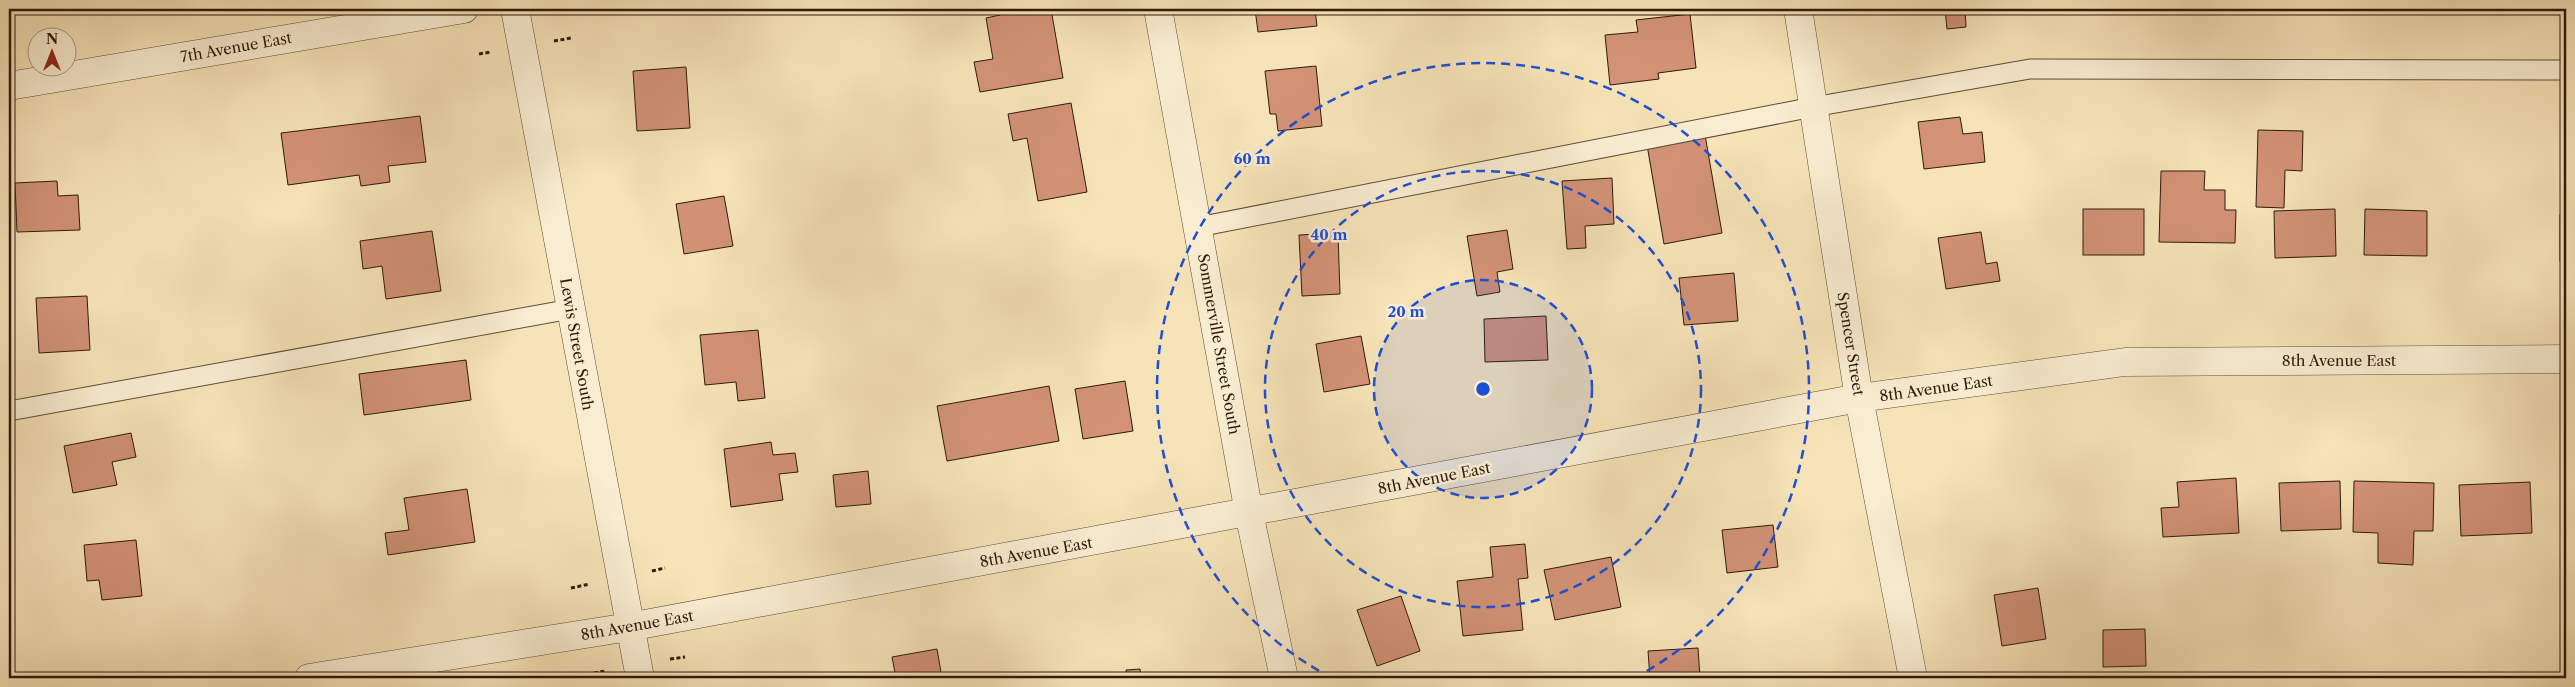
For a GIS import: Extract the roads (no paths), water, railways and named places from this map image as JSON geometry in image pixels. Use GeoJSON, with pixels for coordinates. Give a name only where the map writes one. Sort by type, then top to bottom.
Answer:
{"type":"FeatureCollection","features":[{"type":"Feature","properties":{"kind":"street","name":"7th Avenue East"},"geometry":{"type":"LineString","coordinates":[[9,86],[464,9]]}},
{"type":"Feature","properties":{"kind":"street","name":"Lewis Street South"},"geometry":{"type":"LineString","coordinates":[[515,9],[640,678]]}},
{"type":"Feature","properties":{"kind":"street","name":"Sommerville Street South"},"geometry":{"type":"LineString","coordinates":[[1158,9],[1250,513],[1284,678]]}},
{"type":"Feature","properties":{"kind":"street","name":"Spencer Street"},"geometry":{"type":"LineString","coordinates":[[1798,9],[1859,398],[1913,678]]}},
{"type":"Feature","properties":{"kind":"street","name":"8th Avenue East"},"geometry":{"type":"LineString","coordinates":[[310,678],[629,627],[1250,513],[1859,398],[2125,362],[2566,359]]}},
{"type":"Feature","properties":{"kind":"lane"},"geometry":{"type":"LineString","coordinates":[[1198,227],[1813,107],[2030,69],[2566,70]]}},
{"type":"Feature","properties":{"kind":"lane"},"geometry":{"type":"LineString","coordinates":[[9,411],[571,309]]}}]}
